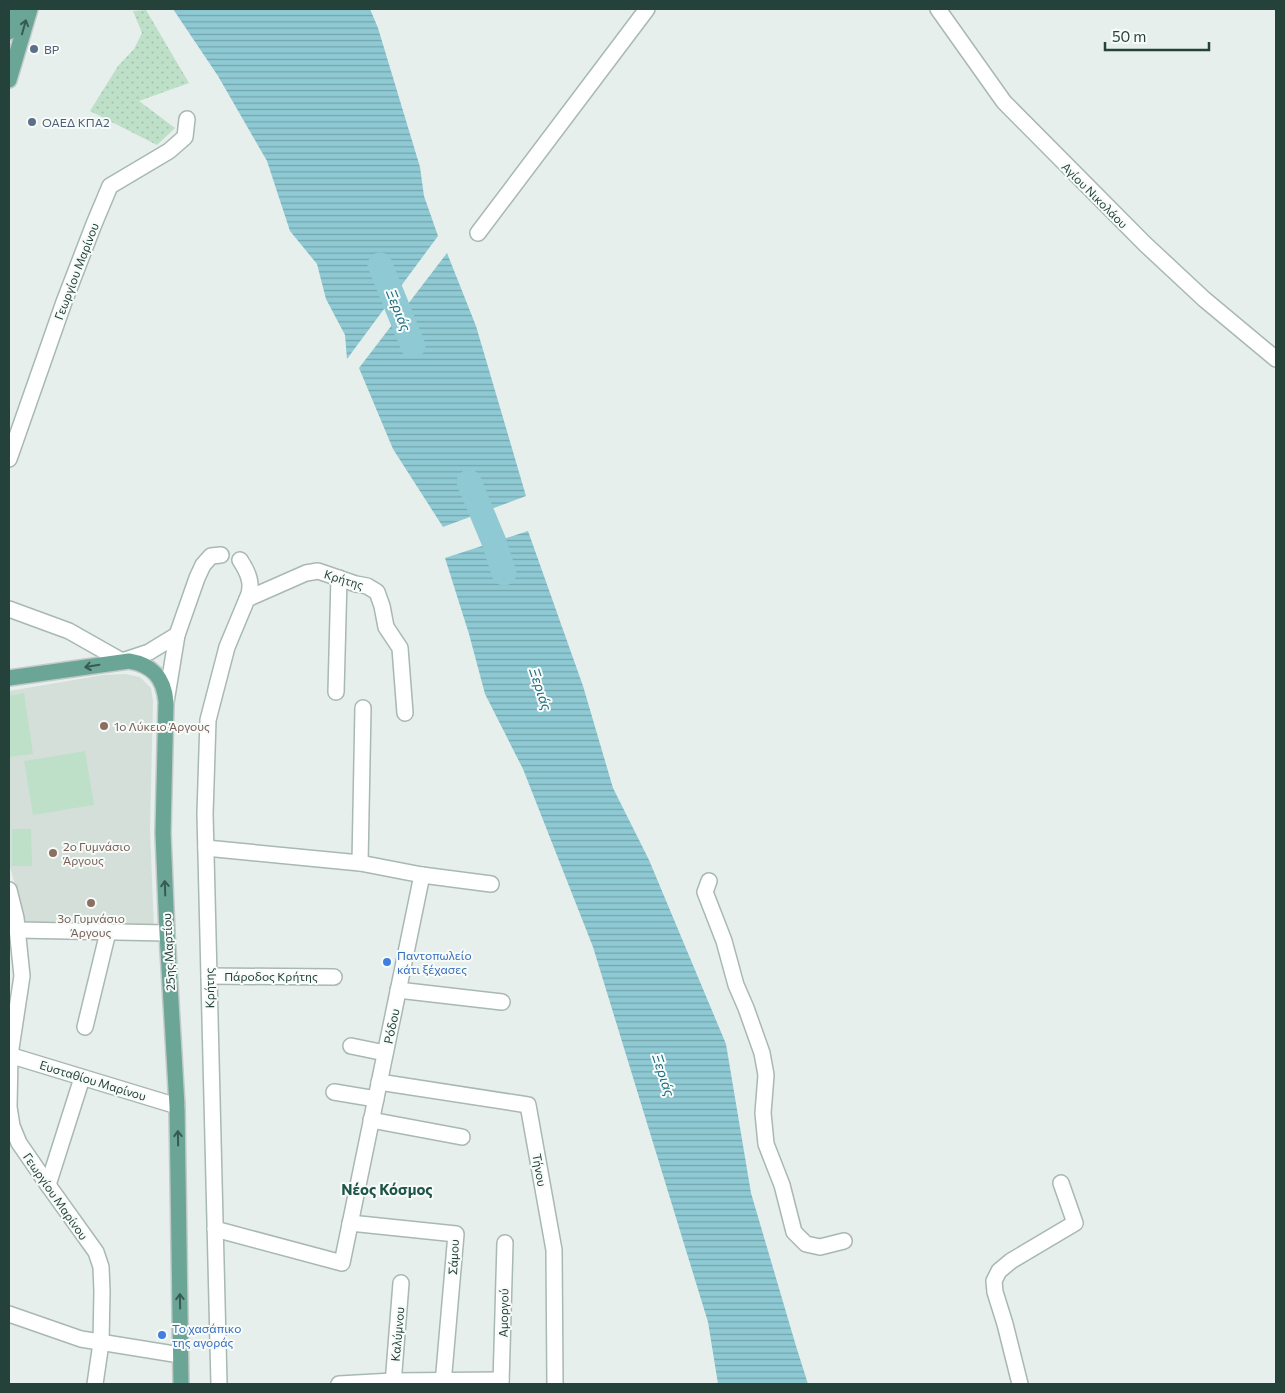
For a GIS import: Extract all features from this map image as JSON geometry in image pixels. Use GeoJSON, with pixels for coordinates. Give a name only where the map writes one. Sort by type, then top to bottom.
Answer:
{"type":"FeatureCollection","features":[{"type":"Feature","properties":{"kind":"main road"},"geometry":{"type":"LineString","coordinates":[[9,32],[16,9]]}},
{"type":"Feature","properties":{"kind":"main road"},"geometry":{"type":"LineString","coordinates":[[9,80],[30,9]]}},
{"type":"Feature","properties":{"kind":"main road","name":"25ης Μαρτίου"},"geometry":{"type":"LineString","coordinates":[[9,678],[122,661],[137,662],[143,665],[159,676],[164,688],[166,702],[163,833],[177,1106],[181,1384]]}},
{"type":"Feature","properties":{"kind":"street"},"geometry":{"type":"LineString","coordinates":[[478,233],[648,9]]}},
{"type":"Feature","properties":{"kind":"street","name":"Αγίου Νικολάου"},"geometry":{"type":"LineString","coordinates":[[938,9],[1004,102],[1144,244],[1204,299],[1276,359]]}},
{"type":"Feature","properties":{"kind":"street","name":"Γεωργίου Μαρίνου"},"geometry":{"type":"LineString","coordinates":[[9,459],[64,302],[110,186],[170,151],[185,137],[187,119]]}},
{"type":"Feature","properties":{"kind":"street"},"geometry":{"type":"LineString","coordinates":[[166,702],[177,635],[196,578],[203,565],[212,556],[221,554]]}},
{"type":"Feature","properties":{"kind":"street","name":"Κρήτης"},"geometry":{"type":"LineString","coordinates":[[219,1384],[205,814],[208,720],[227,648],[250,592],[250,580],[246,568],[240,560]]}},
{"type":"Feature","properties":{"kind":"street","name":"Κρήτης"},"geometry":{"type":"LineString","coordinates":[[247,599],[306,573],[318,571],[367,586],[377,592],[386,627],[400,648],[405,713]]}},
{"type":"Feature","properties":{"kind":"street"},"geometry":{"type":"LineString","coordinates":[[336,692],[338,578]]}},
{"type":"Feature","properties":{"kind":"street"},"geometry":{"type":"LineString","coordinates":[[9,609],[69,631],[122,661],[149,652],[177,635]]}},
{"type":"Feature","properties":{"kind":"street"},"geometry":{"type":"LineString","coordinates":[[360,863],[363,708]]}},
{"type":"Feature","properties":{"kind":"street"},"geometry":{"type":"LineString","coordinates":[[206,848],[360,863],[422,875],[491,884]]}},
{"type":"Feature","properties":{"kind":"street","name":"Ρόδου"},"geometry":{"type":"LineString","coordinates":[[215,1229],[342,1263],[422,875]]}},
{"type":"Feature","properties":{"kind":"street"},"geometry":{"type":"LineString","coordinates":[[709,881],[705,892],[724,941],[736,985],[752,1022],[762,1053],[766,1075],[763,1113],[766,1144],[782,1186],[794,1232],[806,1244],[820,1246],[844,1241]]}},
{"type":"Feature","properties":{"kind":"street","name":"Γεωργίου Μαρίνου"},"geometry":{"type":"LineString","coordinates":[[9,890],[18,930],[22,976],[10,1055],[9,1107],[14,1142],[48,1185],[96,1252],[101,1267],[102,1291],[101,1343],[95,1384]]}},
{"type":"Feature","properties":{"kind":"street"},"geometry":{"type":"LineString","coordinates":[[18,930],[167,933]]}},
{"type":"Feature","properties":{"kind":"street"},"geometry":{"type":"LineString","coordinates":[[84,1027],[108,932]]}},
{"type":"Feature","properties":{"kind":"street","name":"Πάροδος Κρήτης"},"geometry":{"type":"LineString","coordinates":[[209,976],[334,976]]}},
{"type":"Feature","properties":{"kind":"street"},"geometry":{"type":"LineString","coordinates":[[398,990],[502,1002]]}},
{"type":"Feature","properties":{"kind":"street"},"geometry":{"type":"LineString","coordinates":[[350,1046],[385,1053]]}},
{"type":"Feature","properties":{"kind":"street","name":"Ευσταθίου Μαρίνου"},"geometry":{"type":"LineString","coordinates":[[10,1055],[177,1106]]}},
{"type":"Feature","properties":{"kind":"street"},"geometry":{"type":"LineString","coordinates":[[48,1185],[82,1078]]}},
{"type":"Feature","properties":{"kind":"street","name":"Τήνου"},"geometry":{"type":"LineString","coordinates":[[379,1082],[528,1105],[554,1250],[555,1384]]}},
{"type":"Feature","properties":{"kind":"street"},"geometry":{"type":"LineString","coordinates":[[334,1092],[376,1099]]}},
{"type":"Feature","properties":{"kind":"street"},"geometry":{"type":"LineString","coordinates":[[371,1120],[462,1137]]}},
{"type":"Feature","properties":{"kind":"street"},"geometry":{"type":"LineString","coordinates":[[1020,1384],[995,1292],[994,1280],[999,1271],[1011,1262],[1075,1222],[1061,1183]]}},
{"type":"Feature","properties":{"kind":"street","name":"Σάμου"},"geometry":{"type":"LineString","coordinates":[[350,1223],[456,1234],[443,1382]]}},
{"type":"Feature","properties":{"kind":"street","name":"Αμοργού"},"geometry":{"type":"LineString","coordinates":[[501,1382],[505,1243]]}},
{"type":"Feature","properties":{"kind":"street","name":"Καλύμνου"},"geometry":{"type":"LineString","coordinates":[[393,1382],[401,1283]]}},
{"type":"Feature","properties":{"kind":"street"},"geometry":{"type":"LineString","coordinates":[[9,1314],[81,1339],[180,1355]]}},
{"type":"Feature","properties":{"kind":"street"},"geometry":{"type":"LineString","coordinates":[[339,1384],[501,1382]]}},
{"type":"Feature","properties":{"kind":"shaded area"},"geometry":{"type":"Polygon","coordinates":[[[125,674],[140,677],[151,688],[153,701],[150,830],[154,930],[26,924],[9,863],[9,691],[103,675],[125,674]]]}},
{"type":"Feature","properties":{"kind":"green space"},"geometry":{"type":"Polygon","coordinates":[[[146,10],[189,83],[139,101],[175,128],[157,145],[90,111],[118,66],[134,49],[142,33],[133,11],[146,10]]]}},
{"type":"Feature","properties":{"kind":"green space"},"geometry":{"type":"Polygon","coordinates":[[[24,693],[33,754],[9,757],[9,696],[24,693]]]}},
{"type":"Feature","properties":{"kind":"green space"},"geometry":{"type":"Polygon","coordinates":[[[85,751],[94,805],[33,815],[24,761],[85,751]]]}},
{"type":"Feature","properties":{"kind":"green space"},"geometry":{"type":"Polygon","coordinates":[[[12,829],[31,829],[32,866],[12,866],[12,829]]]}},
{"type":"Feature","properties":{"kind":"water"},"geometry":{"type":"Polygon","coordinates":[[[173,9],[370,9],[378,28],[420,167],[424,196],[438,236],[347,359],[345,335],[326,299],[317,264],[290,231],[267,161],[218,76],[173,9]]]}},
{"type":"Feature","properties":{"kind":"water"},"geometry":{"type":"Polygon","coordinates":[[[447,253],[476,326],[526,496],[443,527],[393,449],[359,368],[447,253]]]}},
{"type":"Feature","properties":{"kind":"water"},"geometry":{"type":"Polygon","coordinates":[[[528,531],[583,686],[613,788],[649,860],[726,1044],[751,1193],[808,1384],[718,1384],[708,1322],[593,947],[523,769],[485,694],[469,634],[445,558],[528,531]]]}},
{"type":"Feature","properties":{"kind":"waterway","name":"Ξεριάς"},"geometry":{"type":"LineString","coordinates":[[380,265],[413,346]]}},
{"type":"Feature","properties":{"kind":"waterway","name":"Ξεριάς"},"geometry":{"type":"LineString","coordinates":[[469,482],[494,542],[504,573]]}},
{"type":"Feature","properties":{"kind":"place","name":"BP"},"geometry":{"type":"Point","coordinates":[34,49]}},
{"type":"Feature","properties":{"kind":"place","name":"ΟΑΕΔ ΚΠΑ2"},"geometry":{"type":"Point","coordinates":[32,122]}},
{"type":"Feature","properties":{"kind":"place","name":"1ο Λύκειο Άργους"},"geometry":{"type":"Point","coordinates":[104,726]}},
{"type":"Feature","properties":{"kind":"place","name":"2ο Γυμνάσιο Άργους"},"geometry":{"type":"Point","coordinates":[53,853]}},
{"type":"Feature","properties":{"kind":"place","name":"3ο Γυμνάσιο Άργους"},"geometry":{"type":"Point","coordinates":[91,903]}},
{"type":"Feature","properties":{"kind":"place","name":"Παντοπωλείο κάτι ξέχασες"},"geometry":{"type":"Point","coordinates":[387,962]}},
{"type":"Feature","properties":{"kind":"place","name":"Το χασάπικο της αγοράς"},"geometry":{"type":"Point","coordinates":[162,1335]}},
{"type":"Feature","properties":{"kind":"district","name":"Νέος Κόσμος"},"geometry":{"type":"Point","coordinates":[387,1189]}}]}
